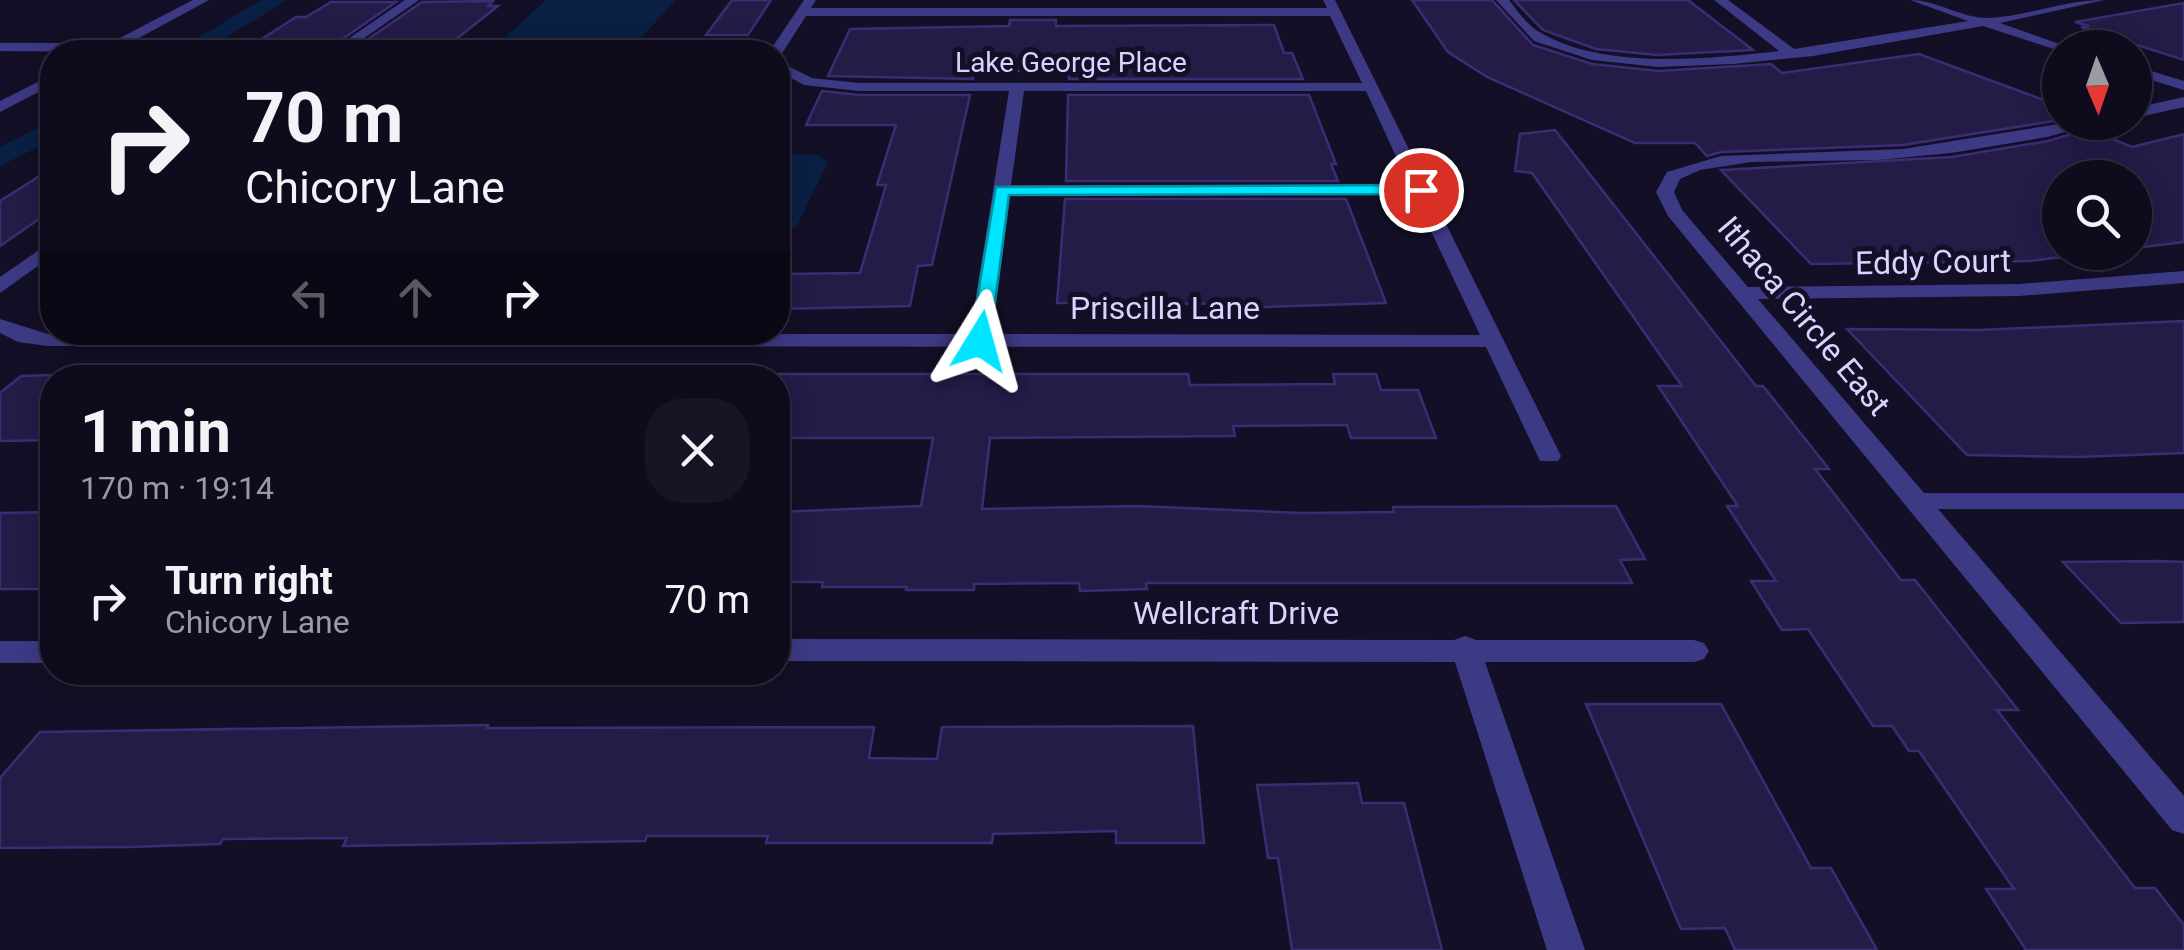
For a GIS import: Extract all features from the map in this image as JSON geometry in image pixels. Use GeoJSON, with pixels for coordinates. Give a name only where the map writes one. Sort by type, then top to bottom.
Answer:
{"type":"FeatureCollection","features":[{"type":"Feature","properties":{"kind":"street"},"geometry":{"type":"LineString","coordinates":[[127,40],[203,0]]}},
{"type":"Feature","properties":{"kind":"street"},"geometry":{"type":"LineString","coordinates":[[354,40],[412,0]]}},
{"type":"Feature","properties":{"kind":"street"},"geometry":{"type":"LineString","coordinates":[[1502,0],[1532,34],[1583,53],[1656,62],[1791,54],[2098,0]]}},
{"type":"Feature","properties":{"kind":"street"},"geometry":{"type":"LineString","coordinates":[[1720,0],[1791,54]]}},
{"type":"Feature","properties":{"kind":"street"},"geometry":{"type":"LineString","coordinates":[[1916,0],[2042,41]]}},
{"type":"Feature","properties":{"kind":"street"},"geometry":{"type":"LineString","coordinates":[[784,40],[806,6],[1332,6],[1549,456]]}},
{"type":"Feature","properties":{"kind":"street"},"geometry":{"type":"LineString","coordinates":[[0,47],[40,48]]}},
{"type":"Feature","properties":{"kind":"street","name":"Lake George Place"},"geometry":{"type":"LineString","coordinates":[[790,74],[840,86],[1371,87]]}},
{"type":"Feature","properties":{"kind":"street"},"geometry":{"type":"LineString","coordinates":[[2152,76],[2184,86]]}},
{"type":"Feature","properties":{"kind":"street"},"geometry":{"type":"LineString","coordinates":[[0,107],[40,85]]}},
{"type":"Feature","properties":{"kind":"street"},"geometry":{"type":"LineString","coordinates":[[980,341],[1018,87]]}},
{"type":"Feature","properties":{"kind":"street"},"geometry":{"type":"LineString","coordinates":[[2152,109],[2184,102]]}},
{"type":"Feature","properties":{"kind":"street","name":"Ithaca Circle East"},"geometry":{"type":"LineString","coordinates":[[2042,132],[1971,146],[1852,157],[1730,159],[1683,170],[1668,184],[1668,202],[2184,820]]}},
{"type":"Feature","properties":{"kind":"street"},"geometry":{"type":"LineString","coordinates":[[1002,190],[1421,190]]}},
{"type":"Feature","properties":{"kind":"street"},"geometry":{"type":"LineString","coordinates":[[0,288],[40,256]]}},
{"type":"Feature","properties":{"kind":"street","name":"Eddy Court"},"geometry":{"type":"LineString","coordinates":[[1742,293],[2053,290],[2184,277]]}},
{"type":"Feature","properties":{"kind":"street","name":"Priscilla Lane"},"geometry":{"type":"LineString","coordinates":[[0,325],[40,339]]}},
{"type":"Feature","properties":{"kind":"street","name":"Priscilla Lane"},"geometry":{"type":"LineString","coordinates":[[790,341],[1493,340]]}},
{"type":"Feature","properties":{"kind":"street"},"geometry":{"type":"LineString","coordinates":[[1916,501],[2184,501]]}},
{"type":"Feature","properties":{"kind":"street"},"geometry":{"type":"LineString","coordinates":[[1466,648],[1566,950]]}},
{"type":"Feature","properties":{"kind":"street","name":"Wellcraft Drive"},"geometry":{"type":"LineString","coordinates":[[790,650],[1694,650]]}},
{"type":"Feature","properties":{"kind":"street"},"geometry":{"type":"LineString","coordinates":[[0,652],[40,652]]}},
{"type":"Feature","properties":{"kind":"water"},"geometry":{"type":"Polygon","coordinates":[[[546,0],[676,0],[639,40],[502,40],[546,0]]]}},
{"type":"Feature","properties":{"kind":"water"},"geometry":{"type":"Polygon","coordinates":[[[790,154],[817,155],[828,162],[796,228],[790,229],[790,154]]]}},
{"type":"Feature","properties":{"kind":"building"},"geometry":{"type":"Polygon","coordinates":[[[732,0],[771,0],[748,35],[706,35],[732,0]]]}},
{"type":"Feature","properties":{"kind":"building"},"geometry":{"type":"Polygon","coordinates":[[[1412,0],[1492,0],[1533,45],[1592,64],[1658,71],[1771,64],[1782,73],[1919,54],[2042,99],[2042,123],[1903,145],[1721,152],[1707,156],[1695,143],[1635,143],[1487,77],[1448,52],[1412,0]]]}},
{"type":"Feature","properties":{"kind":"building"},"geometry":{"type":"Polygon","coordinates":[[[1514,0],[1688,0],[1753,50],[1657,55],[1596,49],[1543,30],[1514,0]]]}},
{"type":"Feature","properties":{"kind":"building"},"geometry":{"type":"Polygon","coordinates":[[[493,1],[488,6],[498,6],[455,40],[367,40],[422,2],[493,1]]]}},
{"type":"Feature","properties":{"kind":"building"},"geometry":{"type":"Polygon","coordinates":[[[331,2],[396,2],[341,40],[260,40],[296,17],[306,17],[331,2]]]}},
{"type":"Feature","properties":{"kind":"building"},"geometry":{"type":"Polygon","coordinates":[[[2184,3],[2184,60],[2152,50],[2152,30],[2090,30],[2075,22],[2184,3]]]}},
{"type":"Feature","properties":{"kind":"building"},"geometry":{"type":"Polygon","coordinates":[[[1010,20],[1056,20],[1056,26],[1274,25],[1284,53],[1292,53],[1303,79],[1069,79],[1069,70],[974,72],[973,79],[828,76],[850,29],[1009,26],[1010,20]]]}},
{"type":"Feature","properties":{"kind":"building"},"geometry":{"type":"Polygon","coordinates":[[[822,91],[970,95],[932,265],[918,266],[910,306],[790,309],[790,274],[860,273],[886,185],[877,185],[896,125],[806,125],[822,91]]]}},
{"type":"Feature","properties":{"kind":"building"},"geometry":{"type":"Polygon","coordinates":[[[1068,95],[1309,95],[1336,164],[1331,164],[1338,181],[1066,181],[1068,95]]]}},
{"type":"Feature","properties":{"kind":"building"},"geometry":{"type":"Polygon","coordinates":[[[1555,130],[1756,386],[1763,386],[1829,469],[1815,469],[1901,580],[1915,580],[2018,710],[1997,710],[2135,888],[2155,888],[2184,925],[2184,950],[2026,950],[1986,889],[2014,889],[1919,751],[1909,751],[1892,726],[1873,726],[1808,629],[1782,630],[1751,581],[1776,581],[1727,506],[1738,506],[1658,386],[1682,386],[1532,173],[1515,171],[1520,134],[1555,130]]]}},
{"type":"Feature","properties":{"kind":"building"},"geometry":{"type":"Polygon","coordinates":[[[2184,134],[2184,242],[2152,246],[2152,160],[2042,160],[2042,259],[1811,264],[1721,170],[1952,157],[2048,141],[2115,140],[2132,147],[2184,134]]]}},
{"type":"Feature","properties":{"kind":"building"},"geometry":{"type":"Polygon","coordinates":[[[40,176],[40,218],[0,246],[0,201],[40,176]]]}},
{"type":"Feature","properties":{"kind":"building"},"geometry":{"type":"Polygon","coordinates":[[[1065,199],[1346,199],[1386,303],[1229,308],[1229,304],[1057,303],[1065,199]]]}},
{"type":"Feature","properties":{"kind":"building"},"geometry":{"type":"Polygon","coordinates":[[[2184,321],[2184,453],[2078,457],[1967,455],[1847,329],[1979,330],[2184,321]]]}},
{"type":"Feature","properties":{"kind":"building"},"geometry":{"type":"Polygon","coordinates":[[[790,374],[1188,374],[1190,385],[1335,384],[1333,374],[1376,374],[1381,390],[1418,390],[1436,438],[1351,438],[1347,425],[1233,426],[1235,436],[990,438],[982,509],[1137,506],[1301,513],[1394,512],[1393,507],[1616,506],[1645,559],[1620,560],[1632,583],[1146,583],[1147,589],[1080,591],[1079,583],[974,584],[974,590],[906,590],[907,587],[822,587],[823,582],[790,582],[790,511],[921,506],[933,438],[790,438],[790,374]]]}},
{"type":"Feature","properties":{"kind":"building"},"geometry":{"type":"Polygon","coordinates":[[[40,375],[40,440],[0,441],[0,393],[21,376],[40,375]]]}},
{"type":"Feature","properties":{"kind":"building"},"geometry":{"type":"Polygon","coordinates":[[[40,512],[40,589],[0,589],[0,513],[40,512]]]}},
{"type":"Feature","properties":{"kind":"building"},"geometry":{"type":"Polygon","coordinates":[[[2063,562],[2184,562],[2184,622],[2121,623],[2063,562]]]}},
{"type":"Feature","properties":{"kind":"building"},"geometry":{"type":"Polygon","coordinates":[[[1586,704],[1721,704],[1811,868],[1831,868],[1877,950],[1735,950],[1725,928],[1681,929],[1586,704]]]}},
{"type":"Feature","properties":{"kind":"building"},"geometry":{"type":"Polygon","coordinates":[[[488,725],[487,728],[874,727],[869,758],[937,759],[942,727],[1193,726],[1204,843],[1116,843],[1116,831],[993,834],[992,843],[766,843],[768,836],[647,836],[645,841],[343,846],[347,838],[223,839],[220,844],[0,848],[0,778],[40,732],[488,725]]]}},
{"type":"Feature","properties":{"kind":"building"},"geometry":{"type":"Polygon","coordinates":[[[1358,783],[1362,803],[1404,803],[1442,950],[1292,950],[1278,858],[1268,858],[1257,785],[1358,783]]]}},
{"type":"Feature","properties":{"kind":"waterway"},"geometry":{"type":"LineString","coordinates":[[207,40],[276,0]]}},
{"type":"Feature","properties":{"kind":"waterway"},"geometry":{"type":"LineString","coordinates":[[0,158],[40,136]]}},
{"type":"Feature","properties":{"kind":"route"},"geometry":{"type":"LineString","coordinates":[[980,341],[1002,190],[1421,190]]}}]}
